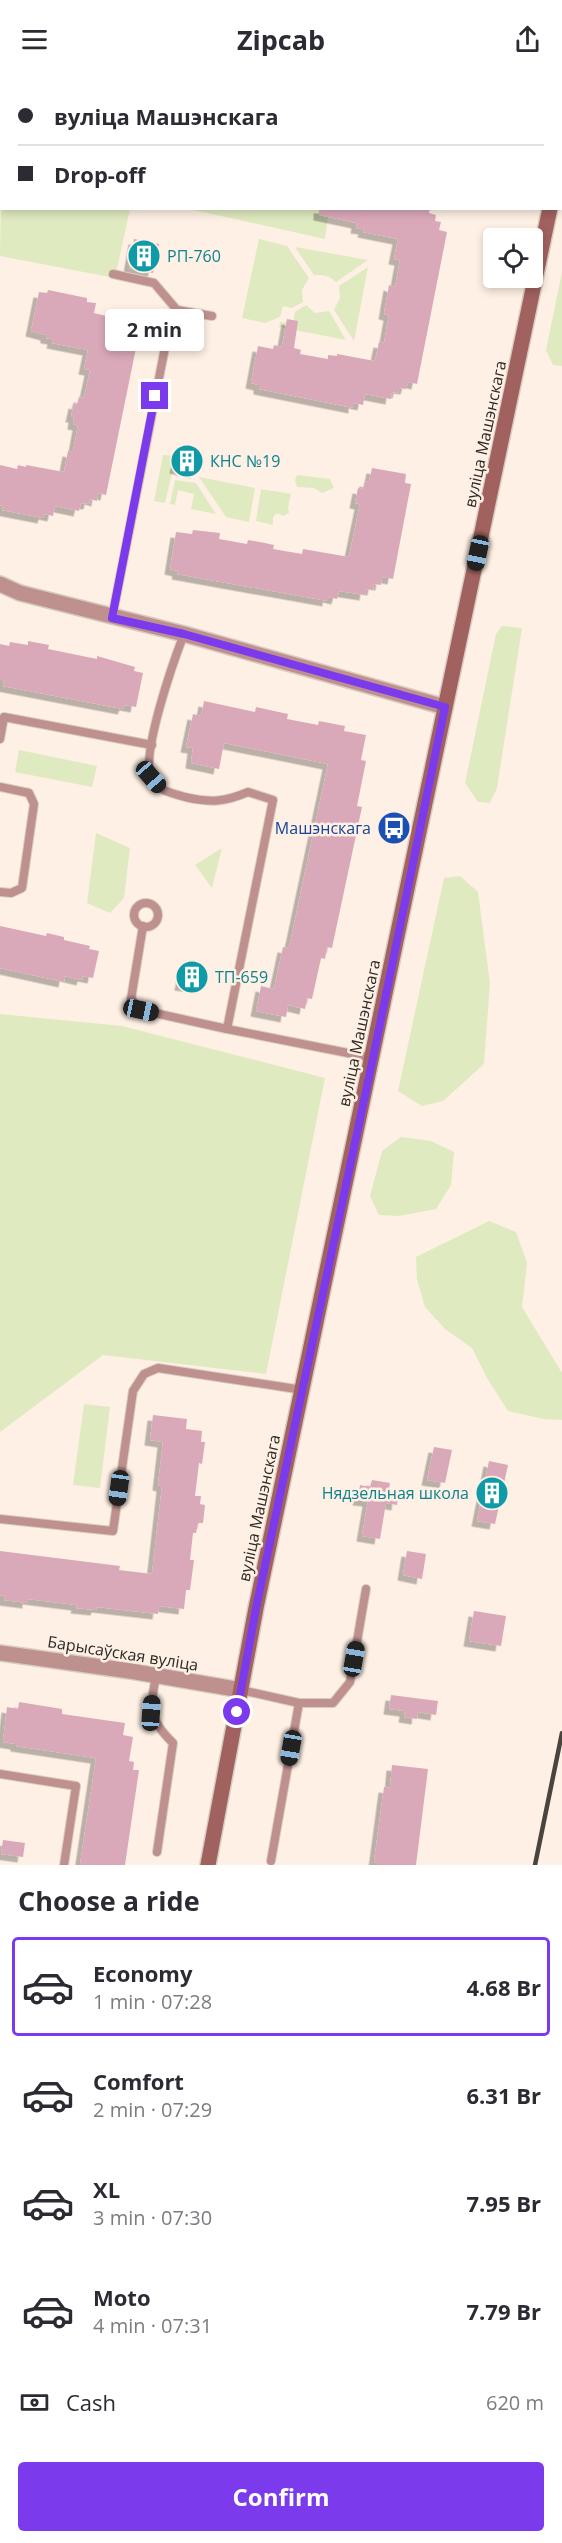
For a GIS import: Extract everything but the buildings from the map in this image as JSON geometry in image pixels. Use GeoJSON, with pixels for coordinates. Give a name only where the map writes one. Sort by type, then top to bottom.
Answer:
{"type":"FeatureCollection","features":[{"type":"Feature","properties":{"kind":"main road","name":"вуліца Машэнскага"},"geometry":{"type":"LineString","coordinates":[[208,1865],[241,1690],[550,210]]}},
{"type":"Feature","properties":{"kind":"street"},"geometry":{"type":"LineString","coordinates":[[0,584],[20,592],[112,618],[184,634],[445,707]]}},
{"type":"Feature","properties":{"kind":"street","name":"Барысаўская вуліца"},"geometry":{"type":"LineString","coordinates":[[0,1653],[241,1690]]}},
{"type":"Feature","properties":{"kind":"lane"},"geometry":{"type":"LineString","coordinates":[[113,274],[154,283],[177,310],[212,316]]}},
{"type":"Feature","properties":{"kind":"lane"},"geometry":{"type":"LineString","coordinates":[[112,618],[171,317],[177,310]]}},
{"type":"Feature","properties":{"kind":"lane"},"geometry":{"type":"LineString","coordinates":[[184,634],[166,681],[149,759],[151,777],[163,791],[189,798],[219,802],[228,801],[248,792],[273,800],[227,1029]]}},
{"type":"Feature","properties":{"kind":"lane"},"geometry":{"type":"LineString","coordinates":[[0,739],[3,717],[152,745]]}},
{"type":"Feature","properties":{"kind":"lane"},"geometry":{"type":"LineString","coordinates":[[0,787],[29,793],[34,804],[22,888],[11,893],[0,892]]}},
{"type":"Feature","properties":{"kind":"lane"},"geometry":{"type":"LineString","coordinates":[[143,926],[131,999],[141,1010],[373,1058]]}},
{"type":"Feature","properties":{"kind":"lane"},"geometry":{"type":"LineString","coordinates":[[0,1519],[113,1531],[133,1391],[144,1374],[158,1368],[303,1390]]}},
{"type":"Feature","properties":{"kind":"lane"},"geometry":{"type":"LineString","coordinates":[[241,1690],[299,1703],[333,1703],[350,1682],[366,1589]]}},
{"type":"Feature","properties":{"kind":"lane"},"geometry":{"type":"LineString","coordinates":[[156,1676],[151,1713],[161,1731],[174,1743],[157,1852]]}},
{"type":"Feature","properties":{"kind":"lane"},"geometry":{"type":"LineString","coordinates":[[271,1860],[299,1703]]}},
{"type":"Feature","properties":{"kind":"lane"},"geometry":{"type":"LineString","coordinates":[[0,1774],[76,1786],[64,1865]]}},
{"type":"Feature","properties":{"kind":"green space"},"geometry":{"type":"Polygon","coordinates":[[[1,210],[130,210],[115,278],[0,256],[1,210]]]}},
{"type":"Feature","properties":{"kind":"green space"},"geometry":{"type":"Polygon","coordinates":[[[194,210],[329,210],[325,239],[194,210]]]}},
{"type":"Feature","properties":{"kind":"green space"},"geometry":{"type":"Polygon","coordinates":[[[259,239],[287,246],[309,278],[302,290],[303,302],[292,308],[283,306],[280,317],[265,323],[242,318],[259,239]]]}},
{"type":"Feature","properties":{"kind":"green space"},"geometry":{"type":"Polygon","coordinates":[[[295,247],[368,260],[336,282],[326,276],[314,275],[295,247]]]}},
{"type":"Feature","properties":{"kind":"green space"},"geometry":{"type":"Polygon","coordinates":[[[368,267],[354,341],[334,310],[340,298],[339,286],[368,267]]]}},
{"type":"Feature","properties":{"kind":"green space"},"geometry":{"type":"Polygon","coordinates":[[[562,272],[562,366],[553,365],[546,350],[562,272]]]}},
{"type":"Feature","properties":{"kind":"green space"},"geometry":{"type":"Polygon","coordinates":[[[306,305],[315,313],[329,311],[346,340],[279,327],[280,322],[293,323],[295,312],[306,305]]]}},
{"type":"Feature","properties":{"kind":"green space"},"geometry":{"type":"Polygon","coordinates":[[[163,455],[176,456],[165,503],[154,501],[163,455]]]}},
{"type":"Feature","properties":{"kind":"green space"},"geometry":{"type":"Polygon","coordinates":[[[297,475],[330,479],[334,488],[322,493],[314,488],[297,487],[295,480],[297,475]]]}},
{"type":"Feature","properties":{"kind":"green space"},"geometry":{"type":"Polygon","coordinates":[[[199,477],[255,488],[249,522],[226,517],[199,477]]]}},
{"type":"Feature","properties":{"kind":"green space"},"geometry":{"type":"Polygon","coordinates":[[[175,480],[196,483],[216,514],[191,509],[194,494],[178,490],[175,505],[170,504],[175,480]]]}},
{"type":"Feature","properties":{"kind":"green space"},"geometry":{"type":"Polygon","coordinates":[[[261,489],[291,494],[289,513],[283,516],[277,513],[273,517],[273,525],[256,521],[261,489]]]}},
{"type":"Feature","properties":{"kind":"green space"},"geometry":{"type":"Polygon","coordinates":[[[502,626],[522,628],[497,788],[490,803],[478,802],[465,783],[496,634],[502,626]]]}},
{"type":"Feature","properties":{"kind":"green space"},"geometry":{"type":"Polygon","coordinates":[[[19,750],[97,766],[92,787],[15,772],[19,750]]]}},
{"type":"Feature","properties":{"kind":"green space"},"geometry":{"type":"Polygon","coordinates":[[[96,833],[130,848],[124,898],[110,913],[87,903],[96,833]]]}},
{"type":"Feature","properties":{"kind":"green space"},"geometry":{"type":"Polygon","coordinates":[[[222,848],[212,888],[195,865],[222,848]]]}},
{"type":"Feature","properties":{"kind":"green space"},"geometry":{"type":"Polygon","coordinates":[[[460,876],[478,892],[490,983],[484,1064],[443,1101],[422,1106],[398,1091],[444,878],[460,876]]]}},
{"type":"Feature","properties":{"kind":"green space"},"geometry":{"type":"Polygon","coordinates":[[[0,1014],[122,1026],[325,1078],[266,1374],[103,1355],[0,1432],[0,1014]]]}},
{"type":"Feature","properties":{"kind":"green space"},"geometry":{"type":"Polygon","coordinates":[[[401,1137],[431,1141],[454,1152],[451,1185],[436,1209],[399,1216],[379,1215],[370,1196],[382,1151],[401,1137]]]}},
{"type":"Feature","properties":{"kind":"green space"},"geometry":{"type":"Polygon","coordinates":[[[489,1221],[516,1232],[527,1263],[522,1307],[562,1373],[562,1420],[544,1419],[508,1411],[487,1378],[472,1348],[445,1329],[425,1307],[417,1279],[416,1257],[489,1221]]]}},
{"type":"Feature","properties":{"kind":"green space"},"geometry":{"type":"Polygon","coordinates":[[[84,1404],[110,1407],[100,1488],[73,1485],[84,1404]]]}},
{"type":"Feature","properties":{"kind":"railway"},"geometry":{"type":"LineString","coordinates":[[535,1865],[562,1733]]}},
{"type":"Feature","properties":{"kind":"place","name":"РП-760"},"geometry":{"type":"Point","coordinates":[144,256]}},
{"type":"Feature","properties":{"kind":"place","name":"КНС №19"},"geometry":{"type":"Point","coordinates":[187,461]}},
{"type":"Feature","properties":{"kind":"place","name":"Машэнскага"},"geometry":{"type":"Point","coordinates":[394,828]}},
{"type":"Feature","properties":{"kind":"place","name":"ТП-659"},"geometry":{"type":"Point","coordinates":[192,977]}},
{"type":"Feature","properties":{"kind":"place","name":"Нядзельная школа"},"geometry":{"type":"Point","coordinates":[492,1493]}},
{"type":"Feature","properties":{"kind":"route"},"geometry":{"type":"LineString","coordinates":[[155,396],[112,618],[184,634],[445,707],[256,1608],[237,1712]]}}]}
